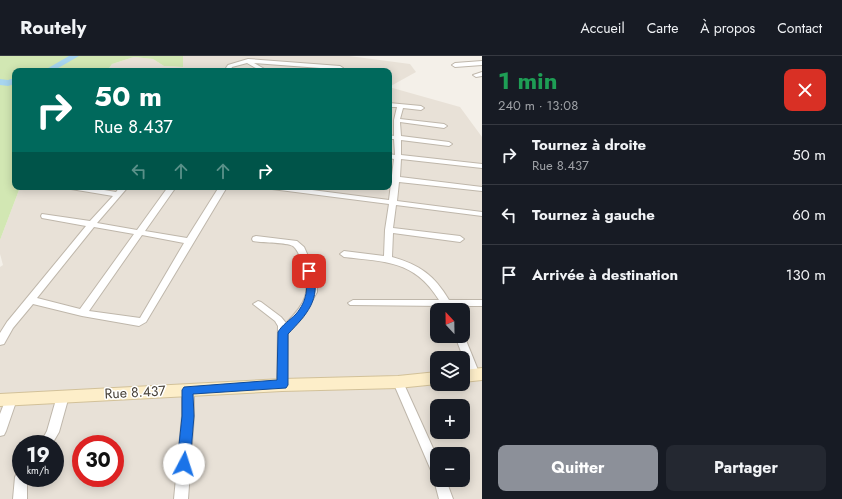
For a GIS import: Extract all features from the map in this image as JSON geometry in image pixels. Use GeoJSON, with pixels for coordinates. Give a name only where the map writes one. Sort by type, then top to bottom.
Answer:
{"type":"FeatureCollection","features":[{"type":"Feature","properties":{"kind":"main road","name":"Rue 8.437"},"geometry":{"type":"LineString","coordinates":[[5,400],[282,385],[398,382],[430,379]]}},
{"type":"Feature","properties":{"kind":"street"},"geometry":{"type":"LineString","coordinates":[[229,68],[230,66],[248,61],[340,68]]}},
{"type":"Feature","properties":{"kind":"street"},"geometry":{"type":"LineString","coordinates":[[248,61],[260,68]]}},
{"type":"Feature","properties":{"kind":"street"},"geometry":{"type":"LineString","coordinates":[[455,65],[482,64]]}},
{"type":"Feature","properties":{"kind":"street"},"geometry":{"type":"LineString","coordinates":[[476,75],[482,74]]}},
{"type":"Feature","properties":{"kind":"street"},"geometry":{"type":"LineString","coordinates":[[392,105],[421,108]]}},
{"type":"Feature","properties":{"kind":"street"},"geometry":{"type":"LineString","coordinates":[[388,259],[389,230],[396,179],[393,156],[393,137],[400,106]]}},
{"type":"Feature","properties":{"kind":"street"},"geometry":{"type":"LineString","coordinates":[[397,120],[444,126]]}},
{"type":"Feature","properties":{"kind":"street"},"geometry":{"type":"LineString","coordinates":[[393,137],[449,144]]}},
{"type":"Feature","properties":{"kind":"street"},"geometry":{"type":"LineString","coordinates":[[393,156],[482,166]]}},
{"type":"Feature","properties":{"kind":"street"},"geometry":{"type":"LineString","coordinates":[[396,179],[482,189]]}},
{"type":"Feature","properties":{"kind":"street"},"geometry":{"type":"LineString","coordinates":[[91,190],[117,194]]}},
{"type":"Feature","properties":{"kind":"street"},"geometry":{"type":"LineString","coordinates":[[0,341],[10,325],[121,190]]}},
{"type":"Feature","properties":{"kind":"street"},"geometry":{"type":"LineString","coordinates":[[82,313],[170,190]]}},
{"type":"Feature","properties":{"kind":"street"},"geometry":{"type":"LineString","coordinates":[[31,300],[82,313],[139,322],[143,320],[166,283],[188,241],[221,190]]}},
{"type":"Feature","properties":{"kind":"street"},"geometry":{"type":"LineString","coordinates":[[296,190],[482,214]]}},
{"type":"Feature","properties":{"kind":"street"},"geometry":{"type":"LineString","coordinates":[[45,216],[188,241]]}},
{"type":"Feature","properties":{"kind":"street"},"geometry":{"type":"LineString","coordinates":[[389,230],[460,239]]}},
{"type":"Feature","properties":{"kind":"street"},"geometry":{"type":"LineString","coordinates":[[256,239],[294,243],[301,249],[312,282],[312,292],[300,315],[283,332]]}},
{"type":"Feature","properties":{"kind":"street"},"geometry":{"type":"LineString","coordinates":[[344,254],[388,259],[406,263],[424,273],[445,303]]}},
{"type":"Feature","properties":{"kind":"street"},"geometry":{"type":"LineString","coordinates":[[353,303],[430,306]]}},
{"type":"Feature","properties":{"kind":"street"},"geometry":{"type":"LineString","coordinates":[[258,304],[278,319],[283,326],[282,385]]}},
{"type":"Feature","properties":{"kind":"street"},"geometry":{"type":"LineString","coordinates":[[470,305],[482,304]]}},
{"type":"Feature","properties":{"kind":"street"},"geometry":{"type":"LineString","coordinates":[[462,343],[473,375]]}},
{"type":"Feature","properties":{"kind":"street"},"geometry":{"type":"LineString","coordinates":[[398,382],[430,455]]}},
{"type":"Feature","properties":{"kind":"street"},"geometry":{"type":"LineString","coordinates":[[181,499],[188,416],[188,390]]}},
{"type":"Feature","properties":{"kind":"street"},"geometry":{"type":"LineString","coordinates":[[51,435],[63,396]]}},
{"type":"Feature","properties":{"kind":"street"},"geometry":{"type":"LineString","coordinates":[[0,431],[5,400]]}},
{"type":"Feature","properties":{"kind":"street"},"geometry":{"type":"LineString","coordinates":[[20,499],[21,487]]}},
{"type":"Feature","properties":{"kind":"street"},"geometry":{"type":"LineString","coordinates":[[442,487],[446,499]]}},
{"type":"Feature","properties":{"kind":"shaded area"},"geometry":{"type":"Polygon","coordinates":[[[183,56],[349,56],[410,64],[416,72],[392,85],[392,68],[109,68],[112,64],[134,57],[153,59],[164,66],[183,67],[183,56]]]}},
{"type":"Feature","properties":{"kind":"shaded area"},"geometry":{"type":"Polygon","coordinates":[[[392,88],[460,107],[482,137],[482,499],[0,499],[0,267],[3,265],[0,254],[0,240],[19,190],[392,190],[392,88]]]}},
{"type":"Feature","properties":{"kind":"green space"},"geometry":{"type":"Polygon","coordinates":[[[0,56],[183,56],[183,67],[164,66],[153,59],[134,57],[112,64],[109,68],[12,68],[12,190],[19,190],[0,240],[0,56]]]}},
{"type":"Feature","properties":{"kind":"waterway"},"geometry":{"type":"LineString","coordinates":[[53,68],[75,56]]}},
{"type":"Feature","properties":{"kind":"waterway"},"geometry":{"type":"LineString","coordinates":[[0,82],[12,82]]}},
{"type":"Feature","properties":{"kind":"route"},"geometry":{"type":"LineString","coordinates":[[184,464],[188,416],[188,390],[282,385],[283,332],[300,315],[310,298],[312,292],[312,282],[309,271]]}}]}
